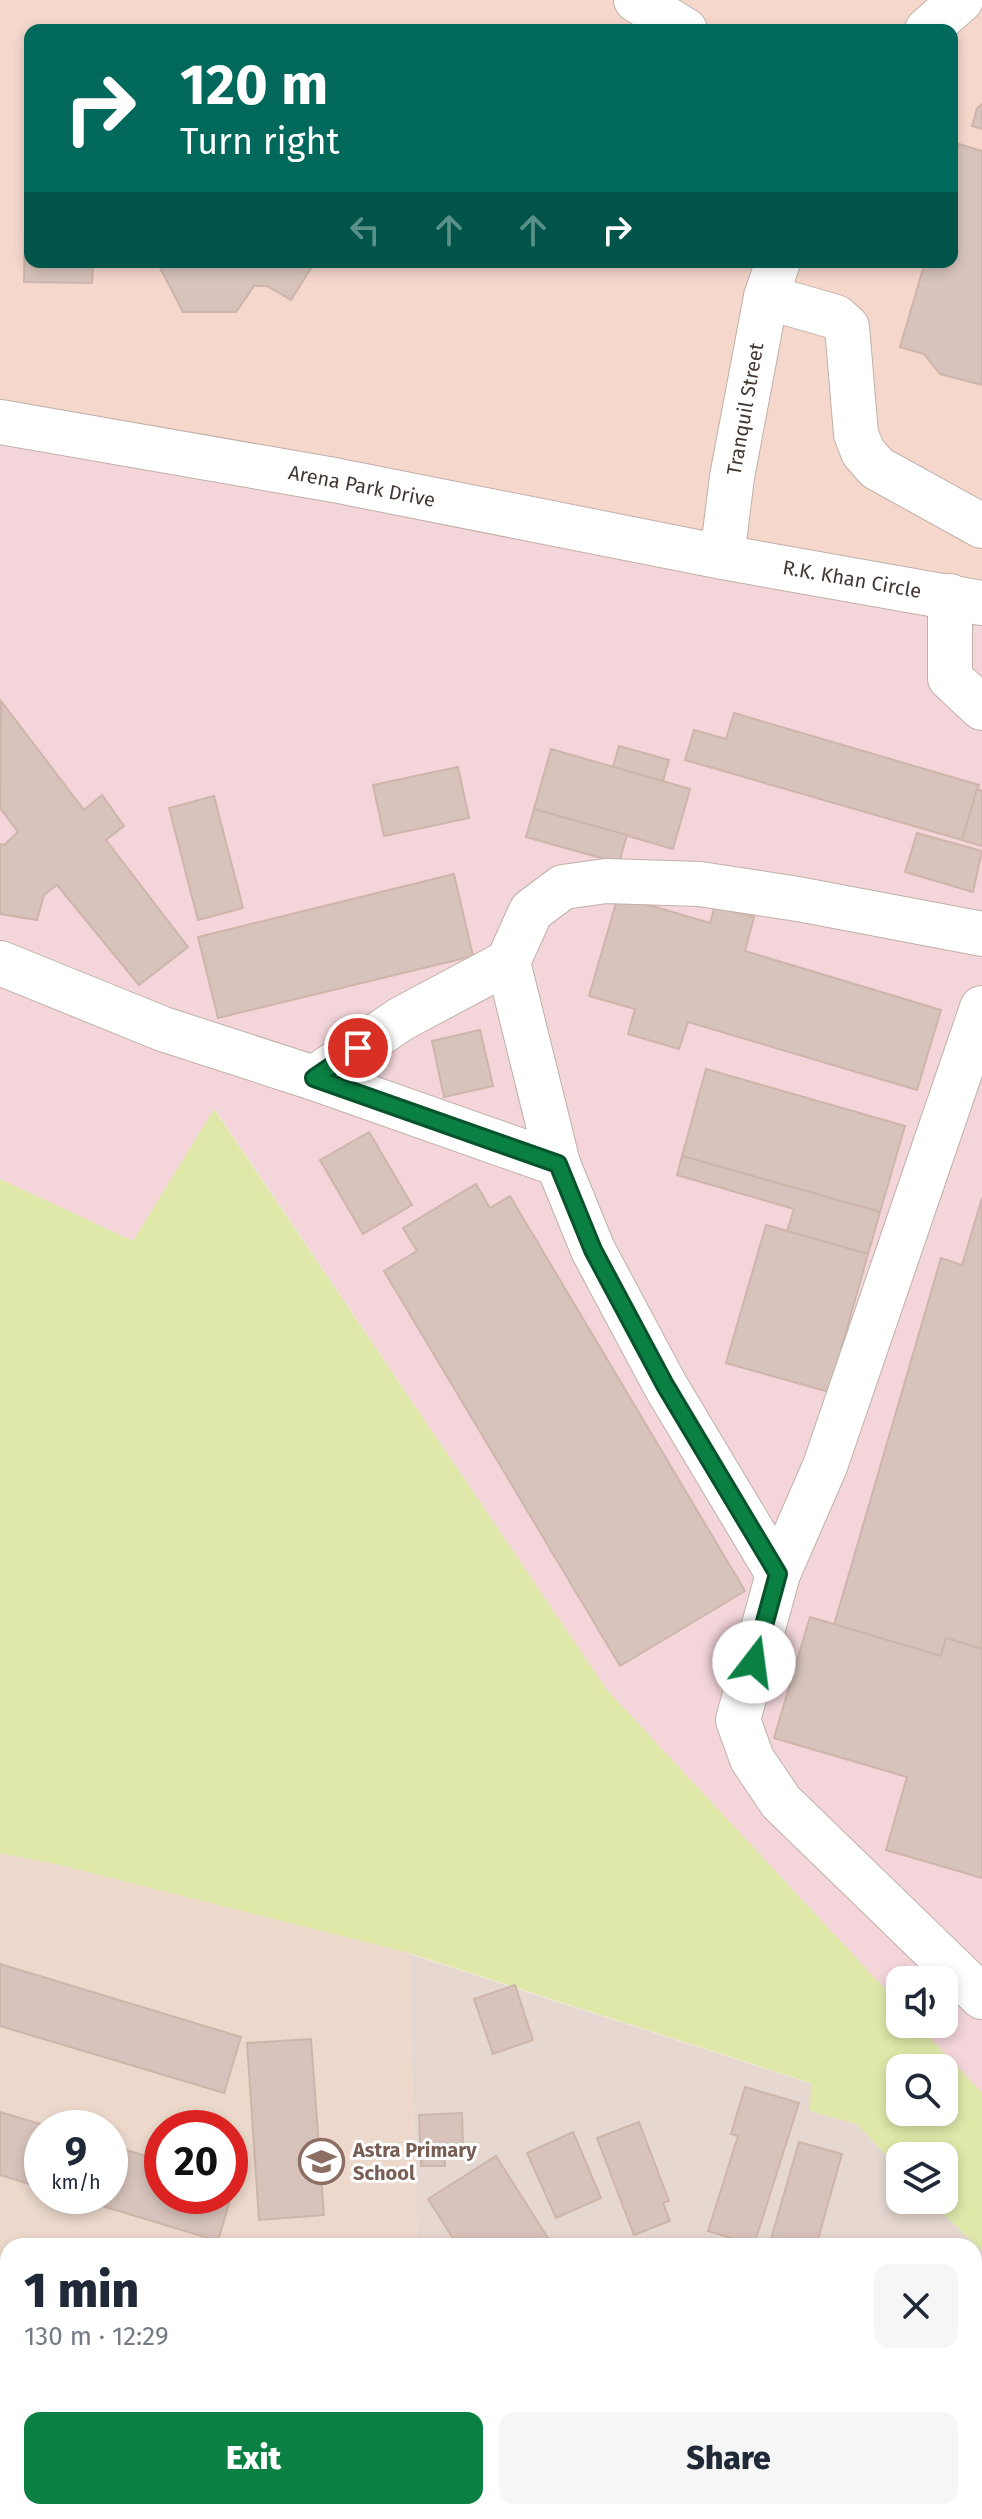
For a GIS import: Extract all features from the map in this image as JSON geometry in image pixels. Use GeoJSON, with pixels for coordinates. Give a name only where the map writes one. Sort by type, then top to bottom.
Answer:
{"type":"FeatureCollection","features":[{"type":"Feature","properties":{"kind":"street"},"geometry":{"type":"LineString","coordinates":[[636,0],[675,24]]}},
{"type":"Feature","properties":{"kind":"street"},"geometry":{"type":"LineString","coordinates":[[934,24],[961,0]]}},
{"type":"Feature","properties":{"kind":"street"},"geometry":{"type":"LineString","coordinates":[[772,279],[836,317],[847,327],[856,434],[863,452],[877,468],[982,526]]}},
{"type":"Feature","properties":{"kind":"street","name":"Tranquil Street"},"geometry":{"type":"LineString","coordinates":[[722,557],[732,477],[772,279]]}},
{"type":"Feature","properties":{"kind":"street","name":"Arena Park Drive"},"geometry":{"type":"LineString","coordinates":[[0,422],[334,480],[722,557]]}},
{"type":"Feature","properties":{"kind":"street","name":"R.K. Khan Circle"},"geometry":{"type":"LineString","coordinates":[[722,557],[966,600]]}},
{"type":"Feature","properties":{"kind":"street"},"geometry":{"type":"LineString","coordinates":[[966,600],[950,678],[982,708]]}},
{"type":"Feature","properties":{"kind":"street"},"geometry":{"type":"LineString","coordinates":[[314,1078],[401,1019],[508,962],[531,911],[563,887],[606,881],[700,884],[982,934]]}},
{"type":"Feature","properties":{"kind":"street"},"geometry":{"type":"LineString","coordinates":[[508,962],[558,1164],[600,1264],[665,1385],[778,1574]]}},
{"type":"Feature","properties":{"kind":"street"},"geometry":{"type":"LineString","coordinates":[[0,963],[163,1029],[314,1078],[558,1164]]}},
{"type":"Feature","properties":{"kind":"street"},"geometry":{"type":"LineString","coordinates":[[982,1008],[825,1466],[778,1574],[738,1720],[752,1759],[781,1802],[982,1997]]}},
{"type":"Feature","properties":{"kind":"shaded area"},"geometry":{"type":"Polygon","coordinates":[[[0,0],[982,0],[982,607],[0,420],[0,0]]]}},
{"type":"Feature","properties":{"kind":"shaded area"},"geometry":{"type":"Polygon","coordinates":[[[0,420],[982,607],[982,2093],[958,2068],[958,2054],[945,2054],[930,2038],[958,2038],[958,1966],[886,1966],[886,1990],[607,1690],[215,1109],[133,1241],[0,1179],[0,420]]]}},
{"type":"Feature","properties":{"kind":"shaded area","name":"Astra Primary School"},"geometry":{"type":"Polygon","coordinates":[[[0,1853],[60,1865],[409,1953],[417,2238],[0,2238],[0,1853]]]}},
{"type":"Feature","properties":{"kind":"shaded area"},"geometry":{"type":"Polygon","coordinates":[[[409,1954],[812,2084],[810,2111],[857,2124],[886,2155],[886,2214],[944,2214],[968,2238],[417,2238],[409,1954]]]}},
{"type":"Feature","properties":{"kind":"green space"},"geometry":{"type":"Polygon","coordinates":[[[214,1109],[607,1690],[886,1990],[886,2038],[930,2038],[945,2054],[886,2054],[886,2126],[958,2126],[958,2068],[982,2093],[982,2238],[968,2238],[944,2214],[958,2214],[958,2142],[886,2142],[886,2155],[857,2124],[810,2111],[811,2083],[409,1953],[60,1865],[0,1853],[0,1179],[133,1241],[214,1109]]]}},
{"type":"Feature","properties":{"kind":"building"},"geometry":{"type":"Polygon","coordinates":[[[982,104],[982,129],[972,126],[977,108],[982,104]]]}},
{"type":"Feature","properties":{"kind":"building"},"geometry":{"type":"Polygon","coordinates":[[[959,144],[982,151],[982,385],[940,374],[924,354],[900,347],[923,268],[958,268],[959,144]]]}},
{"type":"Feature","properties":{"kind":"building"},"geometry":{"type":"Polygon","coordinates":[[[24,268],[93,268],[92,283],[24,282],[24,268]]]}},
{"type":"Feature","properties":{"kind":"building"},"geometry":{"type":"Polygon","coordinates":[[[160,268],[311,268],[291,300],[267,286],[254,286],[236,312],[183,312],[160,268]]]}},
{"type":"Feature","properties":{"kind":"building"},"geometry":{"type":"Polygon","coordinates":[[[1,701],[84,810],[102,795],[124,826],[106,840],[188,947],[139,985],[57,885],[44,895],[37,920],[0,914],[0,844],[4,845],[18,832],[0,808],[1,701]]]}},
{"type":"Feature","properties":{"kind":"building"},"geometry":{"type":"Polygon","coordinates":[[[734,713],[979,785],[962,840],[685,760],[694,730],[726,739],[734,713]]]}},
{"type":"Feature","properties":{"kind":"building"},"geometry":{"type":"Polygon","coordinates":[[[619,746],[669,760],[663,781],[613,767],[619,746]]]}},
{"type":"Feature","properties":{"kind":"building"},"geometry":{"type":"Polygon","coordinates":[[[551,749],[690,789],[673,849],[534,809],[551,749]]]}},
{"type":"Feature","properties":{"kind":"building"},"geometry":{"type":"Polygon","coordinates":[[[458,767],[469,818],[384,836],[373,785],[458,767]]]}},
{"type":"Feature","properties":{"kind":"building"},"geometry":{"type":"Polygon","coordinates":[[[977,789],[982,791],[982,846],[962,840],[977,789]]]}},
{"type":"Feature","properties":{"kind":"building"},"geometry":{"type":"Polygon","coordinates":[[[214,796],[243,908],[198,920],[169,808],[214,796]]]}},
{"type":"Feature","properties":{"kind":"building"},"geometry":{"type":"Polygon","coordinates":[[[534,809],[627,835],[619,863],[526,837],[534,809]]]}},
{"type":"Feature","properties":{"kind":"building"},"geometry":{"type":"Polygon","coordinates":[[[917,833],[982,851],[973,892],[905,872],[917,833]]]}},
{"type":"Feature","properties":{"kind":"building"},"geometry":{"type":"Polygon","coordinates":[[[454,874],[473,956],[218,1018],[198,937],[454,874]]]}},
{"type":"Feature","properties":{"kind":"building"},"geometry":{"type":"Polygon","coordinates":[[[618,896],[710,923],[715,906],[754,917],[745,951],[941,1010],[917,1090],[688,1022],[679,1049],[628,1034],[635,1009],[589,996],[618,896]]]}},
{"type":"Feature","properties":{"kind":"building"},"geometry":{"type":"Polygon","coordinates":[[[480,1030],[493,1086],[444,1097],[432,1041],[480,1030]]]}},
{"type":"Feature","properties":{"kind":"building"},"geometry":{"type":"Polygon","coordinates":[[[706,1069],[905,1126],[880,1212],[682,1156],[706,1069]]]}},
{"type":"Feature","properties":{"kind":"building"},"geometry":{"type":"Polygon","coordinates":[[[369,1132],[412,1205],[363,1234],[320,1160],[369,1132]]]}},
{"type":"Feature","properties":{"kind":"building"},"geometry":{"type":"Polygon","coordinates":[[[682,1156],[880,1212],[868,1254],[787,1231],[794,1209],[677,1175],[682,1156]]]}},
{"type":"Feature","properties":{"kind":"building"},"geometry":{"type":"Polygon","coordinates":[[[476,1184],[490,1208],[510,1196],[745,1591],[620,1666],[384,1271],[417,1251],[403,1228],[476,1184]]]}},
{"type":"Feature","properties":{"kind":"building"},"geometry":{"type":"Polygon","coordinates":[[[982,1198],[982,1649],[946,1638],[941,1656],[834,1625],[941,1258],[962,1265],[982,1198]]]}},
{"type":"Feature","properties":{"kind":"building"},"geometry":{"type":"Polygon","coordinates":[[[766,1225],[868,1254],[829,1392],[726,1363],[766,1225]]]}},
{"type":"Feature","properties":{"kind":"building"},"geometry":{"type":"Polygon","coordinates":[[[810,1617],[941,1656],[946,1638],[982,1649],[982,1878],[886,1850],[907,1777],[774,1738],[810,1617]]]}},
{"type":"Feature","properties":{"kind":"building"},"geometry":{"type":"Polygon","coordinates":[[[0,1964],[241,2037],[224,2093],[0,2026],[0,1964]]]}},
{"type":"Feature","properties":{"kind":"building"},"geometry":{"type":"Polygon","coordinates":[[[515,1985],[533,2040],[493,2054],[474,1999],[515,1985]]]}},
{"type":"Feature","properties":{"kind":"building"},"geometry":{"type":"Polygon","coordinates":[[[311,2039],[324,2215],[259,2220],[247,2043],[311,2039]]]}},
{"type":"Feature","properties":{"kind":"building"},"geometry":{"type":"Polygon","coordinates":[[[745,2087],[799,2103],[756,2238],[731,2238],[708,2231],[738,2136],[731,2134],[745,2087]]]}},
{"type":"Feature","properties":{"kind":"building"},"geometry":{"type":"Polygon","coordinates":[[[0,2112],[24,2119],[24,2182],[0,2175],[0,2112]]]}},
{"type":"Feature","properties":{"kind":"building"},"geometry":{"type":"Polygon","coordinates":[[[462,2113],[463,2148],[444,2149],[445,2166],[421,2166],[419,2115],[462,2113]]]}},
{"type":"Feature","properties":{"kind":"building"},"geometry":{"type":"Polygon","coordinates":[[[639,2122],[669,2201],[663,2203],[670,2221],[634,2235],[597,2138],[639,2122]]]}},
{"type":"Feature","properties":{"kind":"building"},"geometry":{"type":"Polygon","coordinates":[[[573,2132],[601,2198],[556,2218],[527,2153],[573,2132]]]}},
{"type":"Feature","properties":{"kind":"building"},"geometry":{"type":"Polygon","coordinates":[[[799,2142],[842,2154],[818,2238],[771,2238],[799,2142]]]}},
{"type":"Feature","properties":{"kind":"building"},"geometry":{"type":"Polygon","coordinates":[[[128,2151],[144,2155],[144,2214],[226,2214],[219,2238],[208,2238],[128,2214],[128,2151]]]}},
{"type":"Feature","properties":{"kind":"building"},"geometry":{"type":"Polygon","coordinates":[[[496,2156],[548,2238],[453,2238],[428,2199],[496,2156]]]}},
{"type":"Feature","properties":{"kind":"place","name":"Astra Primary School"},"geometry":{"type":"Point","coordinates":[322,2162]}},
{"type":"Feature","properties":{"kind":"route"},"geometry":{"type":"LineString","coordinates":[[358,1048],[314,1078],[558,1164],[593,1250],[665,1385],[778,1574],[754,1662]]}}]}
